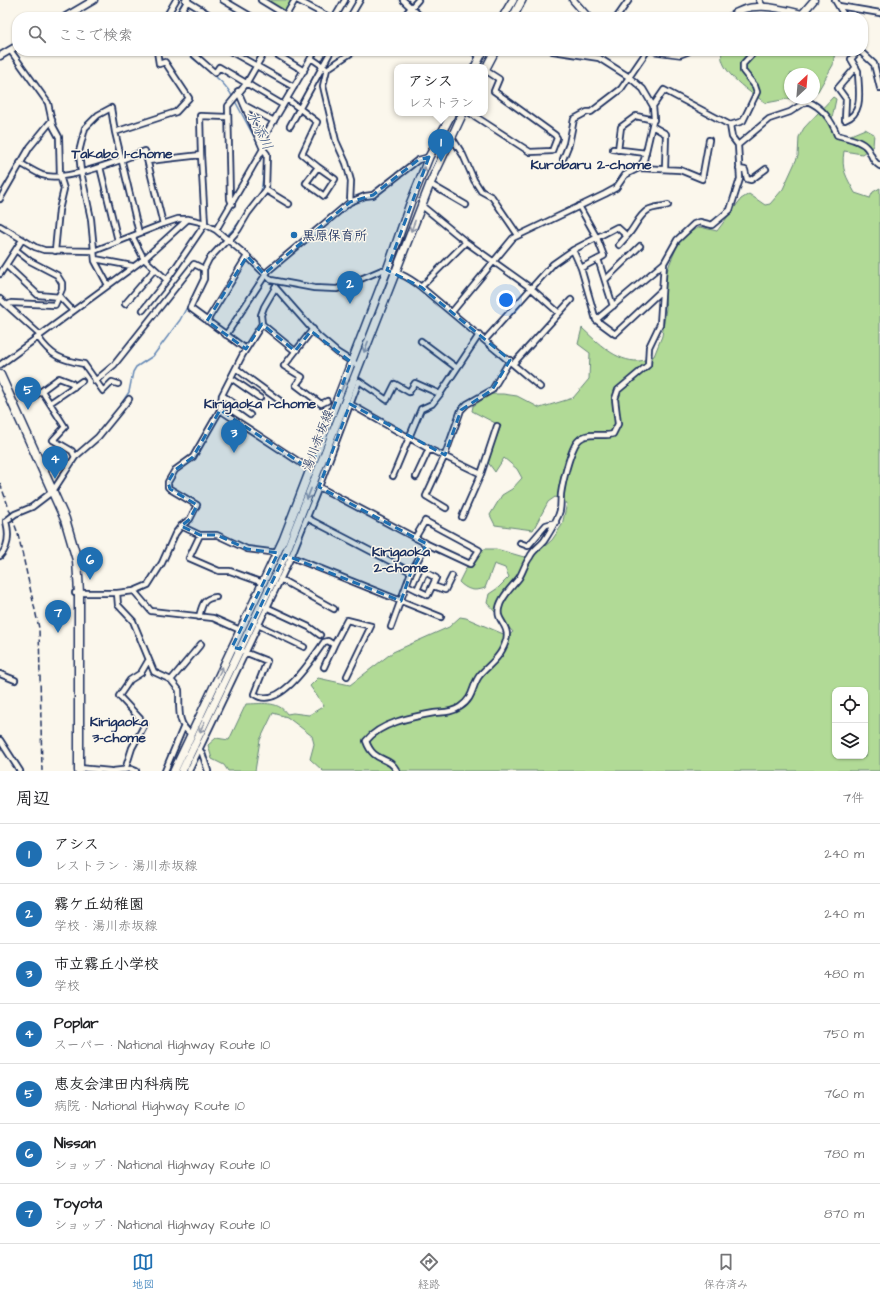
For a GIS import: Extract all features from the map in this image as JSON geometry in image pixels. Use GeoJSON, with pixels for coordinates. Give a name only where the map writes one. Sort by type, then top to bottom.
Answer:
{"type":"FeatureCollection","features":[{"type":"Feature","properties":{"kind":"highway"},"geometry":{"type":"LineString","coordinates":[[0,375],[51,492]]}},
{"type":"Feature","properties":{"kind":"highway"},"geometry":{"type":"LineString","coordinates":[[0,386],[71,535],[77,560],[77,770]]}},
{"type":"Feature","properties":{"kind":"main road"},"geometry":{"type":"LineString","coordinates":[[506,12],[513,0]]}},
{"type":"Feature","properties":{"kind":"main road"},"geometry":{"type":"LineString","coordinates":[[516,12],[522,0]]}},
{"type":"Feature","properties":{"kind":"main road","name":"湯川赤坂線"},"geometry":{"type":"LineString","coordinates":[[174,771],[190,733],[278,553],[429,157],[450,116]]}},
{"type":"Feature","properties":{"kind":"main road","name":"湯川赤坂線"},"geometry":{"type":"LineString","coordinates":[[182,771],[288,556],[394,273],[421,205],[461,116]]}},
{"type":"Feature","properties":{"kind":"street"},"geometry":{"type":"LineString","coordinates":[[74,12],[94,0]]}},
{"type":"Feature","properties":{"kind":"street"},"geometry":{"type":"LineString","coordinates":[[169,12],[176,0]]}},
{"type":"Feature","properties":{"kind":"street"},"geometry":{"type":"LineString","coordinates":[[180,12],[186,0],[205,12]]}},
{"type":"Feature","properties":{"kind":"street"},"geometry":{"type":"LineString","coordinates":[[224,0],[244,12]]}},
{"type":"Feature","properties":{"kind":"street"},"geometry":{"type":"LineString","coordinates":[[261,0],[280,12]]}},
{"type":"Feature","properties":{"kind":"street"},"geometry":{"type":"LineString","coordinates":[[289,12],[296,0],[319,12]]}},
{"type":"Feature","properties":{"kind":"street"},"geometry":{"type":"LineString","coordinates":[[338,0],[344,2],[338,12]]}},
{"type":"Feature","properties":{"kind":"street"},"geometry":{"type":"LineString","coordinates":[[353,12],[360,0]]}},
{"type":"Feature","properties":{"kind":"street"},"geometry":{"type":"LineString","coordinates":[[403,0],[416,12]]}},
{"type":"Feature","properties":{"kind":"street"},"geometry":{"type":"LineString","coordinates":[[408,12],[418,0]]}},
{"type":"Feature","properties":{"kind":"street"},"geometry":{"type":"LineString","coordinates":[[573,0],[584,12]]}},
{"type":"Feature","properties":{"kind":"street"},"geometry":{"type":"LineString","coordinates":[[621,12],[629,0]]}},
{"type":"Feature","properties":{"kind":"street"},"geometry":{"type":"LineString","coordinates":[[835,0],[842,12]]}},
{"type":"Feature","properties":{"kind":"street"},"geometry":{"type":"LineString","coordinates":[[802,12],[811,1]]}},
{"type":"Feature","properties":{"kind":"street"},"geometry":{"type":"LineString","coordinates":[[736,12],[741,7],[760,2],[788,12]]}},
{"type":"Feature","properties":{"kind":"street"},"geometry":{"type":"LineString","coordinates":[[839,6],[880,12]]}},
{"type":"Feature","properties":{"kind":"street"},"geometry":{"type":"LineString","coordinates":[[0,56],[10,50],[12,53]]}},
{"type":"Feature","properties":{"kind":"street"},"geometry":{"type":"LineString","coordinates":[[14,56],[48,103],[52,120],[59,137],[60,176],[64,189],[59,210],[55,251]]}},
{"type":"Feature","properties":{"kind":"street"},"geometry":{"type":"LineString","coordinates":[[115,132],[176,112],[188,98],[165,62],[159,64],[158,56]]}},
{"type":"Feature","properties":{"kind":"street"},"geometry":{"type":"LineString","coordinates":[[196,56],[215,73],[219,67],[283,106]]}},
{"type":"Feature","properties":{"kind":"street"},"geometry":{"type":"LineString","coordinates":[[239,56],[294,87]]}},
{"type":"Feature","properties":{"kind":"street"},"geometry":{"type":"LineString","coordinates":[[232,204],[230,199],[227,117],[228,106],[238,91],[246,84],[262,56]]}},
{"type":"Feature","properties":{"kind":"street"},"geometry":{"type":"LineString","coordinates":[[279,56],[304,71]]}},
{"type":"Feature","properties":{"kind":"street"},"geometry":{"type":"LineString","coordinates":[[216,230],[263,149],[266,134],[304,71],[311,56]]}},
{"type":"Feature","properties":{"kind":"street"},"geometry":{"type":"LineString","coordinates":[[315,56],[325,68],[324,86],[336,141],[346,163],[351,180],[350,202]]}},
{"type":"Feature","properties":{"kind":"street"},"geometry":{"type":"LineString","coordinates":[[290,126],[299,108],[325,68],[329,56]]}},
{"type":"Feature","properties":{"kind":"street"},"geometry":{"type":"LineString","coordinates":[[325,68],[345,56]]}},
{"type":"Feature","properties":{"kind":"street"},"geometry":{"type":"LineString","coordinates":[[586,56],[599,58],[629,77],[643,89],[653,106],[654,120],[646,154],[639,168]]}},
{"type":"Feature","properties":{"kind":"street"},"geometry":{"type":"LineString","coordinates":[[563,159],[569,144],[574,119],[587,112],[591,112],[621,89],[644,56]]}},
{"type":"Feature","properties":{"kind":"street"},"geometry":{"type":"LineString","coordinates":[[653,106],[664,90],[730,126],[743,121],[757,92],[755,86],[743,71],[743,64],[750,56]]}},
{"type":"Feature","properties":{"kind":"street"},"geometry":{"type":"LineString","coordinates":[[854,56],[851,59],[856,67],[858,71],[860,105],[851,118],[845,120],[846,99],[838,88],[856,67]]}},
{"type":"Feature","properties":{"kind":"street"},"geometry":{"type":"LineString","coordinates":[[865,56],[874,64],[880,86]]}},
{"type":"Feature","properties":{"kind":"street"},"geometry":{"type":"LineString","coordinates":[[475,116],[530,152],[552,151],[556,143],[557,138],[555,135],[494,91],[499,80],[488,72]]}},
{"type":"Feature","properties":{"kind":"street"},"geometry":{"type":"LineString","coordinates":[[238,91],[263,149],[267,154],[266,190],[248,213],[238,230],[209,259],[204,269],[204,279],[190,308],[246,349]]}},
{"type":"Feature","properties":{"kind":"street"},"geometry":{"type":"LineString","coordinates":[[287,99],[317,122],[302,154],[335,179],[324,196],[306,183],[318,167]]}},
{"type":"Feature","properties":{"kind":"street"},"geometry":{"type":"LineString","coordinates":[[738,145],[769,120],[786,115],[808,101],[814,104],[833,123],[837,135],[858,141],[867,148],[873,161],[880,166]]}},
{"type":"Feature","properties":{"kind":"street"},"geometry":{"type":"LineString","coordinates":[[244,105],[274,121]]}},
{"type":"Feature","properties":{"kind":"street"},"geometry":{"type":"LineString","coordinates":[[108,284],[95,259],[91,219],[81,172],[79,152],[82,137],[88,125],[98,114],[111,108],[115,132],[139,233]]}},
{"type":"Feature","properties":{"kind":"street"},"geometry":{"type":"LineString","coordinates":[[144,310],[205,224],[200,116],[227,117]]}},
{"type":"Feature","properties":{"kind":"street"},"geometry":{"type":"LineString","coordinates":[[618,150],[621,127],[636,116],[654,120]]}},
{"type":"Feature","properties":{"kind":"street"},"geometry":{"type":"LineString","coordinates":[[0,199],[30,147],[52,120]]}},
{"type":"Feature","properties":{"kind":"street"},"geometry":{"type":"LineString","coordinates":[[652,126],[666,134],[665,169]]}},
{"type":"Feature","properties":{"kind":"street"},"geometry":{"type":"LineString","coordinates":[[596,320],[664,262],[677,240],[694,224],[700,222],[712,225],[730,210],[740,179],[738,145],[732,137],[730,126]]}},
{"type":"Feature","properties":{"kind":"street"},"geometry":{"type":"LineString","coordinates":[[451,136],[458,145],[474,180],[481,191],[492,197],[518,235]]}},
{"type":"Feature","properties":{"kind":"street"},"geometry":{"type":"LineString","coordinates":[[452,312],[512,238],[616,188],[625,175],[639,168],[665,169],[687,171],[702,179],[709,140]]}},
{"type":"Feature","properties":{"kind":"street"},"geometry":{"type":"LineString","coordinates":[[612,149],[646,154]]}},
{"type":"Feature","properties":{"kind":"street"},"geometry":{"type":"LineString","coordinates":[[20,163],[43,175],[60,176],[100,167],[145,151],[163,224]]}},
{"type":"Feature","properties":{"kind":"street"},"geometry":{"type":"LineString","coordinates":[[148,160],[201,155]]}},
{"type":"Feature","properties":{"kind":"street"},"geometry":{"type":"LineString","coordinates":[[226,335],[268,271],[350,202],[365,196],[373,195],[418,160],[429,157]]}},
{"type":"Feature","properties":{"kind":"street"},"geometry":{"type":"LineString","coordinates":[[100,167],[118,240]]}},
{"type":"Feature","properties":{"kind":"street"},"geometry":{"type":"LineString","coordinates":[[739,169],[745,170],[748,179],[751,180],[766,168]]}},
{"type":"Feature","properties":{"kind":"street"},"geometry":{"type":"LineString","coordinates":[[430,184],[466,205]]}},
{"type":"Feature","properties":{"kind":"street"},"geometry":{"type":"LineString","coordinates":[[266,190],[290,204]]}},
{"type":"Feature","properties":{"kind":"street"},"geometry":{"type":"LineString","coordinates":[[421,205],[466,242],[532,289],[560,313]]}},
{"type":"Feature","properties":{"kind":"street"},"geometry":{"type":"LineString","coordinates":[[619,245],[634,229],[640,218],[649,210],[668,205]]}},
{"type":"Feature","properties":{"kind":"street"},"geometry":{"type":"LineString","coordinates":[[579,206],[597,238],[604,256],[581,268]]}},
{"type":"Feature","properties":{"kind":"street"},"geometry":{"type":"LineString","coordinates":[[0,226],[22,240],[35,246],[55,251],[94,251],[118,240],[163,224],[178,219],[188,219],[205,224],[216,230],[247,256],[265,276],[276,281],[314,288],[338,289],[382,270],[387,270],[408,278],[421,287],[480,335],[540,387]]}},
{"type":"Feature","properties":{"kind":"street"},"geometry":{"type":"LineString","coordinates":[[0,365],[132,266],[144,259],[188,219]]}},
{"type":"Feature","properties":{"kind":"street"},"geometry":{"type":"LineString","coordinates":[[485,340],[553,264],[573,250],[617,227],[627,236]]}},
{"type":"Feature","properties":{"kind":"street"},"geometry":{"type":"LineString","coordinates":[[132,236],[144,259],[166,280]]}},
{"type":"Feature","properties":{"kind":"street"},"geometry":{"type":"LineString","coordinates":[[0,274],[22,240]]}},
{"type":"Feature","properties":{"kind":"street"},"geometry":{"type":"LineString","coordinates":[[421,287],[466,242]]}},
{"type":"Feature","properties":{"kind":"street"},"geometry":{"type":"LineString","coordinates":[[605,280],[640,246]]}},
{"type":"Feature","properties":{"kind":"street"},"geometry":{"type":"LineString","coordinates":[[7,305],[11,303],[55,305],[60,297],[62,286],[57,275],[30,261],[16,250]]}},
{"type":"Feature","properties":{"kind":"street"},"geometry":{"type":"LineString","coordinates":[[573,250],[581,268],[596,320],[615,334],[661,291]]}},
{"type":"Feature","properties":{"kind":"street"},"geometry":{"type":"LineString","coordinates":[[207,321],[247,256]]}},
{"type":"Feature","properties":{"kind":"street"},"geometry":{"type":"LineString","coordinates":[[95,259],[132,266]]}},
{"type":"Feature","properties":{"kind":"street"},"geometry":{"type":"LineString","coordinates":[[598,259],[612,306]]}},
{"type":"Feature","properties":{"kind":"street"},"geometry":{"type":"LineString","coordinates":[[397,771],[392,763],[377,758],[369,751],[366,741],[372,733],[402,720],[435,713],[450,712],[460,707],[470,698],[479,676],[494,662],[508,639],[507,630],[499,615],[499,608],[505,596],[520,577],[529,557],[543,542],[556,522],[561,510],[561,496],[565,479],[576,444],[583,436],[594,434],[607,436],[613,434],[618,424],[616,399],[618,390],[648,364],[649,347],[660,324],[664,262]]}},
{"type":"Feature","properties":{"kind":"street"},"geometry":{"type":"LineString","coordinates":[[95,381],[114,365],[194,264],[204,269]]}},
{"type":"Feature","properties":{"kind":"street"},"geometry":{"type":"LineString","coordinates":[[6,265],[38,295],[60,297],[73,311]]}},
{"type":"Feature","properties":{"kind":"street"},"geometry":{"type":"LineString","coordinates":[[125,304],[155,270]]}},
{"type":"Feature","properties":{"kind":"street"},"geometry":{"type":"LineString","coordinates":[[77,593],[117,593],[134,591],[148,585],[162,563],[174,534],[190,519],[197,505],[170,489],[168,487],[168,482],[175,470],[192,457],[220,410],[222,395],[246,349],[262,324],[261,315],[275,288],[276,281]]}},
{"type":"Feature","properties":{"kind":"street"},"geometry":{"type":"LineString","coordinates":[[275,288],[323,340],[351,362],[359,366]]}},
{"type":"Feature","properties":{"kind":"street"},"geometry":{"type":"LineString","coordinates":[[0,299],[39,336],[46,349],[58,358],[84,364],[103,391],[112,382],[118,384]]}},
{"type":"Feature","properties":{"kind":"street"},"geometry":{"type":"LineString","coordinates":[[446,508],[426,496],[445,455],[461,410],[467,404],[492,390],[512,362],[571,300]]}},
{"type":"Feature","properties":{"kind":"street"},"geometry":{"type":"LineString","coordinates":[[262,324],[295,351]]}},
{"type":"Feature","properties":{"kind":"street"},"geometry":{"type":"LineString","coordinates":[[313,329],[284,366],[302,376],[296,385],[321,404],[327,401]]}},
{"type":"Feature","properties":{"kind":"street"},"geometry":{"type":"LineString","coordinates":[[393,476],[422,409],[432,404],[440,394],[480,335]]}},
{"type":"Feature","properties":{"kind":"street"},"geometry":{"type":"LineString","coordinates":[[421,340],[457,368]]}},
{"type":"Feature","properties":{"kind":"street"},"geometry":{"type":"LineString","coordinates":[[236,368],[254,384],[266,389],[279,400]]}},
{"type":"Feature","properties":{"kind":"street"},"geometry":{"type":"LineString","coordinates":[[32,398],[59,378],[72,383],[74,387]]}},
{"type":"Feature","properties":{"kind":"street"},"geometry":{"type":"LineString","coordinates":[[231,378],[260,398]]}},
{"type":"Feature","properties":{"kind":"street"},"geometry":{"type":"LineString","coordinates":[[50,403],[82,381]]}},
{"type":"Feature","properties":{"kind":"street"},"geometry":{"type":"LineString","coordinates":[[188,771],[242,650],[258,625],[280,579],[288,556],[307,518],[359,381],[387,400],[395,384],[409,392],[415,383],[440,394]]}},
{"type":"Feature","properties":{"kind":"street"},"geometry":{"type":"LineString","coordinates":[[42,391],[65,427],[53,440],[72,451],[75,457]]}},
{"type":"Feature","properties":{"kind":"street"},"geometry":{"type":"LineString","coordinates":[[222,395],[250,415]]}},
{"type":"Feature","properties":{"kind":"street"},"geometry":{"type":"LineString","coordinates":[[0,556],[4,552],[9,532],[6,521],[15,514],[32,507],[51,492],[75,457],[98,437],[129,399]]}},
{"type":"Feature","properties":{"kind":"street"},"geometry":{"type":"LineString","coordinates":[[350,404],[429,449],[445,455],[481,474]]}},
{"type":"Feature","properties":{"kind":"street"},"geometry":{"type":"LineString","coordinates":[[220,410],[310,469]]}},
{"type":"Feature","properties":{"kind":"street"},"geometry":{"type":"LineString","coordinates":[[462,517],[481,474],[497,426]]}},
{"type":"Feature","properties":{"kind":"street"},"geometry":{"type":"LineString","coordinates":[[416,477],[429,449]]}},
{"type":"Feature","properties":{"kind":"street"},"geometry":{"type":"LineString","coordinates":[[320,487],[415,538],[470,564],[479,550],[425,522],[415,538]]}},
{"type":"Feature","properties":{"kind":"street"},"geometry":{"type":"LineString","coordinates":[[307,518],[411,572]]}},
{"type":"Feature","properties":{"kind":"street"},"geometry":{"type":"LineString","coordinates":[[520,543],[528,546],[546,525],[556,522]]}},
{"type":"Feature","properties":{"kind":"street"},"geometry":{"type":"LineString","coordinates":[[181,526],[200,535],[217,535],[247,549],[278,553]]}},
{"type":"Feature","properties":{"kind":"street"},"geometry":{"type":"LineString","coordinates":[[200,535],[189,558],[219,571],[230,571],[263,583]]}},
{"type":"Feature","properties":{"kind":"street"},"geometry":{"type":"LineString","coordinates":[[391,627],[411,572],[427,544]]}},
{"type":"Feature","properties":{"kind":"street"},"geometry":{"type":"LineString","coordinates":[[288,556],[441,616]]}},
{"type":"Feature","properties":{"kind":"street"},"geometry":{"type":"LineString","coordinates":[[407,585],[417,590],[428,595],[436,578],[426,572],[417,590]]}},
{"type":"Feature","properties":{"kind":"street"},"geometry":{"type":"LineString","coordinates":[[433,586],[445,590],[452,576]]}},
{"type":"Feature","properties":{"kind":"street"},"geometry":{"type":"LineString","coordinates":[[280,579],[334,609]]}},
{"type":"Feature","properties":{"kind":"street"},"geometry":{"type":"LineString","coordinates":[[134,591],[151,611],[214,618],[240,630]]}},
{"type":"Feature","properties":{"kind":"street"},"geometry":{"type":"LineString","coordinates":[[117,593],[118,605],[133,620],[148,661],[154,672],[171,680],[179,690],[180,721],[183,728],[190,733]]}},
{"type":"Feature","properties":{"kind":"street"},"geometry":{"type":"LineString","coordinates":[[199,617],[202,603],[208,598],[216,597]]}},
{"type":"Feature","properties":{"kind":"street"},"geometry":{"type":"LineString","coordinates":[[266,607],[310,628],[320,635]]}},
{"type":"Feature","properties":{"kind":"street"},"geometry":{"type":"LineString","coordinates":[[324,667],[347,620],[371,626],[347,676]]}},
{"type":"Feature","properties":{"kind":"street"},"geometry":{"type":"LineString","coordinates":[[258,625],[304,647]]}},
{"type":"Feature","properties":{"kind":"street"},"geometry":{"type":"LineString","coordinates":[[232,647],[267,661],[254,694],[259,698],[272,698],[284,690],[301,673],[324,642],[334,645]]}},
{"type":"Feature","properties":{"kind":"street"},"geometry":{"type":"LineString","coordinates":[[171,680],[202,644]]}},
{"type":"Feature","properties":{"kind":"street"},"geometry":{"type":"LineString","coordinates":[[125,770],[132,748],[145,724],[119,697],[119,695],[130,680],[141,673],[148,661]]}},
{"type":"Feature","properties":{"kind":"street"},"geometry":{"type":"LineString","coordinates":[[0,674],[15,680]]}},
{"type":"Feature","properties":{"kind":"street"},"geometry":{"type":"LineString","coordinates":[[164,771],[183,728]]}},
{"type":"Feature","properties":{"kind":"street"},"geometry":{"type":"LineString","coordinates":[[0,740],[20,771]]}},
{"type":"Feature","properties":{"kind":"street"},"geometry":{"type":"LineString","coordinates":[[199,749],[202,753],[208,771]]}},
{"type":"Feature","properties":{"kind":"street"},"geometry":{"type":"LineString","coordinates":[[77,770],[136,771]]}},
{"type":"Feature","properties":{"kind":"highlighted area"},"geometry":{"type":"Polygon","coordinates":[[[429,157],[387,270],[421,287],[510,360],[492,390],[461,410],[445,455],[350,404],[319,487],[427,544],[411,572],[401,601],[285,555],[240,649],[232,647],[278,553],[247,549],[217,535],[200,535],[181,526],[190,519],[197,505],[170,489],[168,482],[175,470],[193,457],[220,410],[310,469],[351,362],[311,331],[295,351],[262,324],[246,349],[207,321],[247,256],[264,274],[350,202],[373,195],[418,160],[429,157]]]}},
{"type":"Feature","properties":{"kind":"green space"},"geometry":{"type":"Polygon","coordinates":[[[263,0],[293,0],[286,12],[263,0]]]}},
{"type":"Feature","properties":{"kind":"green space"},"geometry":{"type":"Polygon","coordinates":[[[722,56],[834,56],[833,65],[820,88],[820,68],[784,68],[784,100],[766,103],[737,81],[725,66],[722,56]]]}},
{"type":"Feature","properties":{"kind":"green space"},"geometry":{"type":"Polygon","coordinates":[[[833,97],[836,99],[830,128],[841,139],[865,129],[874,134],[873,146],[862,154],[844,151],[843,163],[847,177],[855,193],[870,198],[873,192],[880,188],[880,771],[323,771],[310,759],[314,744],[312,736],[287,717],[273,713],[260,740],[255,771],[228,771],[224,765],[212,759],[208,745],[216,738],[229,740],[246,704],[263,703],[279,707],[287,714],[293,713],[309,715],[324,706],[310,686],[318,678],[350,685],[393,652],[449,627],[460,617],[466,618],[508,636],[513,632],[487,603],[489,594],[498,588],[509,577],[505,568],[494,564],[485,588],[471,590],[459,582],[465,570],[484,549],[496,549],[524,557],[537,553],[552,540],[562,525],[567,503],[555,497],[548,502],[533,530],[495,525],[490,515],[502,495],[512,489],[522,478],[517,469],[504,458],[495,472],[487,461],[501,426],[472,411],[473,406],[491,394],[517,396],[540,408],[573,398],[589,379],[590,353],[578,344],[582,328],[608,350],[622,358],[639,361],[654,356],[662,336],[666,308],[663,282],[678,244],[690,232],[700,227],[717,231],[741,199],[749,194],[765,205],[770,204],[783,189],[798,156],[799,137],[804,128],[833,97]]]}},
{"type":"Feature","properties":{"kind":"waterway","name":"水添川"},"geometry":{"type":"LineString","coordinates":[[177,12],[184,0]]}},
{"type":"Feature","properties":{"kind":"waterway","name":"水添川"},"geometry":{"type":"LineString","coordinates":[[190,56],[224,84],[233,98]]}},
{"type":"Feature","properties":{"kind":"waterway","name":"水添川"},"geometry":{"type":"LineString","coordinates":[[235,101],[261,150]]}},
{"type":"Feature","properties":{"kind":"waterway","name":"水添川"},"geometry":{"type":"LineString","coordinates":[[263,154],[265,164]]}},
{"type":"Feature","properties":{"kind":"waterway","name":"水添川"},"geometry":{"type":"LineString","coordinates":[[261,193],[264,168]]}},
{"type":"Feature","properties":{"kind":"waterway","name":"水添川"},"geometry":{"type":"LineString","coordinates":[[203,266],[211,253],[242,219]]}},
{"type":"Feature","properties":{"kind":"waterway","name":"水添川"},"geometry":{"type":"LineString","coordinates":[[115,413],[129,392],[133,372],[136,367],[153,356],[180,320],[201,281],[202,271]]}},
{"type":"Feature","properties":{"kind":"waterway","name":"水添川"},"geometry":{"type":"LineString","coordinates":[[100,431],[110,419]]}},
{"type":"Feature","properties":{"kind":"railway"},"geometry":{"type":"LineString","coordinates":[[0,483],[18,534],[39,628],[42,771]]}},
{"type":"Feature","properties":{"kind":"place","name":"アシス"},"geometry":{"type":"Point","coordinates":[441,162]}},
{"type":"Feature","properties":{"kind":"place","name":"黒原保育所"},"geometry":{"type":"Point","coordinates":[294,235]}},
{"type":"Feature","properties":{"kind":"place","name":"霧ケ丘幼稚園"},"geometry":{"type":"Point","coordinates":[350,304]}},
{"type":"Feature","properties":{"kind":"place","name":"恵友会津田内科病院"},"geometry":{"type":"Point","coordinates":[28,410]}},
{"type":"Feature","properties":{"kind":"place","name":"市立霧丘小学校"},"geometry":{"type":"Point","coordinates":[234,453]}},
{"type":"Feature","properties":{"kind":"place","name":"Poplar"},"geometry":{"type":"Point","coordinates":[55,479]}},
{"type":"Feature","properties":{"kind":"place","name":"Nissan"},"geometry":{"type":"Point","coordinates":[90,580]}},
{"type":"Feature","properties":{"kind":"place","name":"Toyota"},"geometry":{"type":"Point","coordinates":[58,633]}},
{"type":"Feature","properties":{"kind":"district","name":"Takabo 1-chome"},"geometry":{"type":"Point","coordinates":[122,153]}},
{"type":"Feature","properties":{"kind":"district","name":"Kurobaru 2-chome"},"geometry":{"type":"Point","coordinates":[591,164]}},
{"type":"Feature","properties":{"kind":"district","name":"Kirigaoka 1-chome"},"geometry":{"type":"Point","coordinates":[260,403]}},
{"type":"Feature","properties":{"kind":"district","name":"Kirigaoka 2-chome"},"geometry":{"type":"Point","coordinates":[401,560]}},
{"type":"Feature","properties":{"kind":"district","name":"Kirigaoka 3-chome"},"geometry":{"type":"Point","coordinates":[119,730]}}]}
